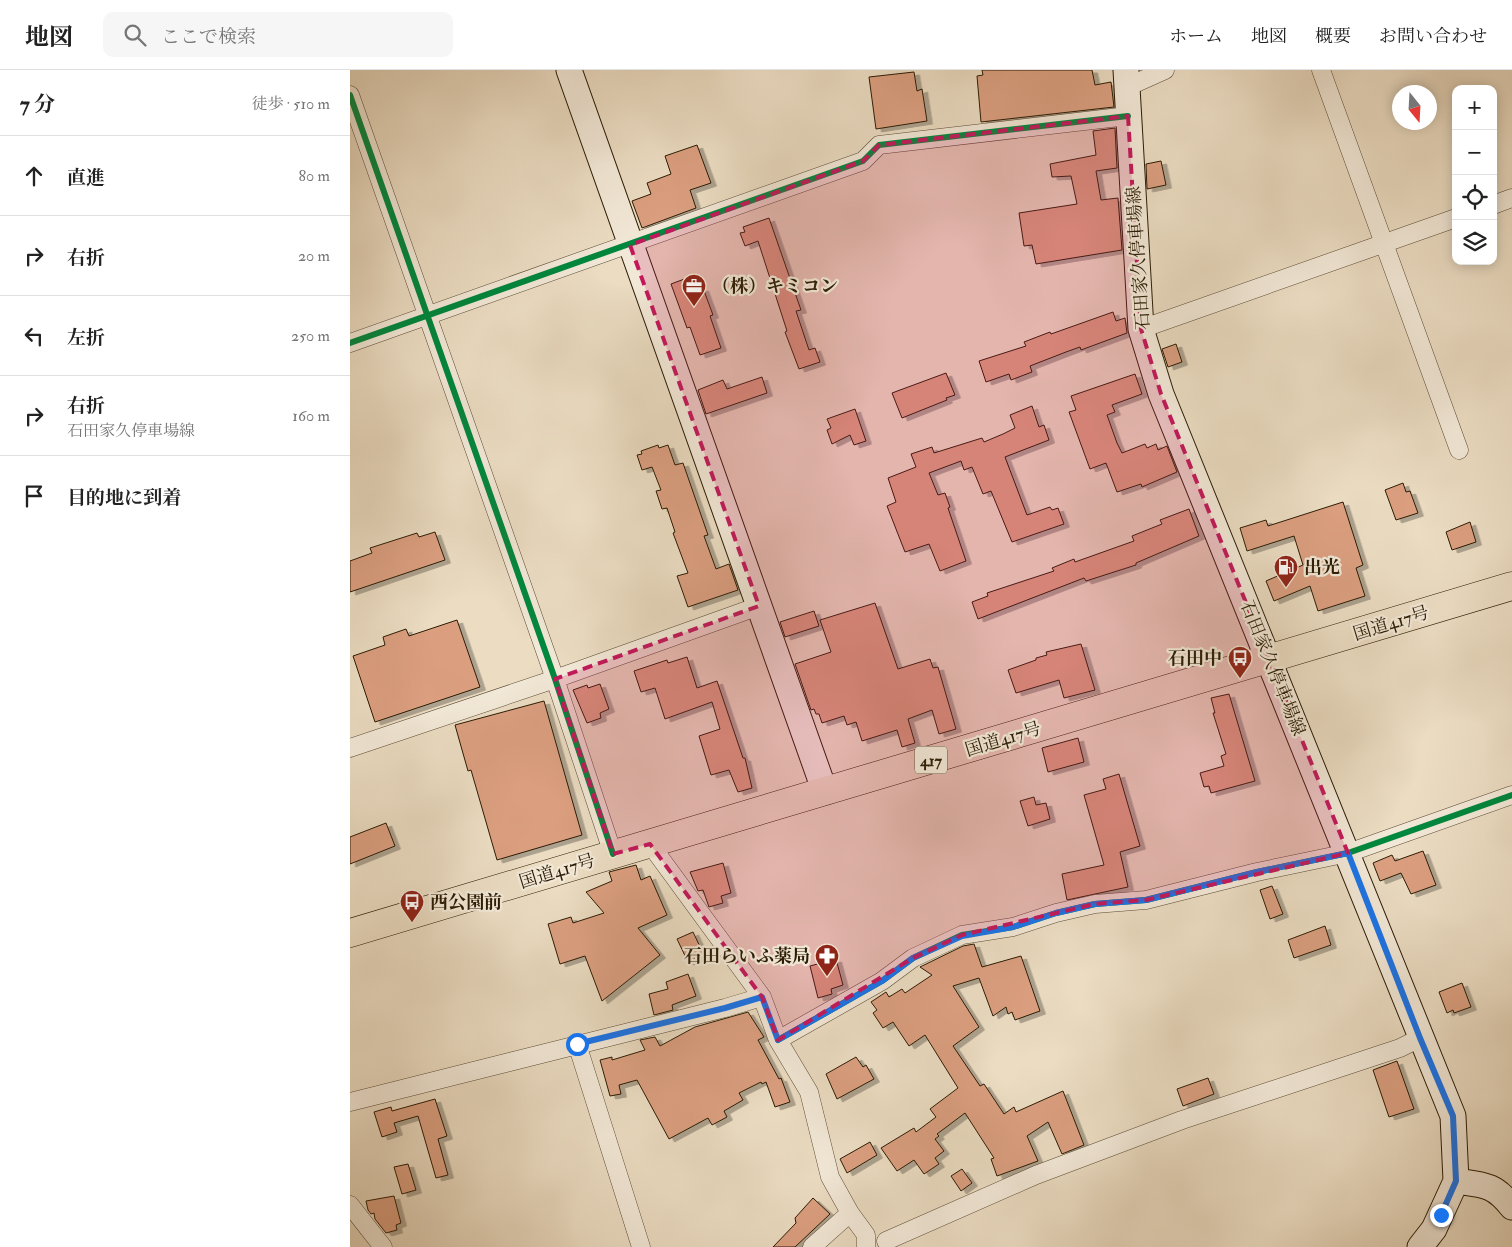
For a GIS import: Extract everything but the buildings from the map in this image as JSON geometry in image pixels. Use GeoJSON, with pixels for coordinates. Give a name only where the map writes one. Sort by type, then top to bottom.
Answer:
{"type":"FeatureCollection","features":[{"type":"Feature","properties":{"kind":"highway","name":"国道417号"},"geometry":{"type":"LineString","coordinates":[[350,933],[1512,586]]}},
{"type":"Feature","properties":{"kind":"main road"},"geometry":{"type":"LineString","coordinates":[[569,70],[824,792]]}},
{"type":"Feature","properties":{"kind":"main road","name":"石田家久停車場線"},"geometry":{"type":"LineString","coordinates":[[1127,79],[1141,329],[1161,394],[1270,659],[1420,1038],[1453,1116],[1456,1181],[1434,1230],[1420,1247]]}},
{"type":"Feature","properties":{"kind":"main road"},"geometry":{"type":"LineString","coordinates":[[1456,1181],[1480,1184],[1500,1192],[1512,1207]]}},
{"type":"Feature","properties":{"kind":"street"},"geometry":{"type":"LineString","coordinates":[[1127,79],[1164,70]]}},
{"type":"Feature","properties":{"kind":"street"},"geometry":{"type":"LineString","coordinates":[[1321,70],[1459,450]]}},
{"type":"Feature","properties":{"kind":"street"},"geometry":{"type":"LineString","coordinates":[[350,95],[554,679],[613,854]]}},
{"type":"Feature","properties":{"kind":"street"},"geometry":{"type":"LineString","coordinates":[[350,343],[863,161],[879,145],[1128,116]]}},
{"type":"Feature","properties":{"kind":"street"},"geometry":{"type":"LineString","coordinates":[[1497,204],[1512,198]]}},
{"type":"Feature","properties":{"kind":"street"},"geometry":{"type":"LineString","coordinates":[[1141,329],[1452,219]]}},
{"type":"Feature","properties":{"kind":"street"},"geometry":{"type":"LineString","coordinates":[[350,748],[554,679],[759,606]]}},
{"type":"Feature","properties":{"kind":"street"},"geometry":{"type":"LineString","coordinates":[[778,1040],[882,981],[913,958],[962,936],[1013,927],[1056,913],[1095,904],[1146,900],[1257,872],[1348,853],[1512,795]]}},
{"type":"Feature","properties":{"kind":"street"},"geometry":{"type":"LineString","coordinates":[[650,844],[762,997],[778,1040],[809,1092],[830,1177],[866,1241],[890,1244],[1046,1172],[1182,1120],[1400,1048],[1420,1038]]}},
{"type":"Feature","properties":{"kind":"street"},"geometry":{"type":"LineString","coordinates":[[350,1102],[725,1008],[762,997]]}},
{"type":"Feature","properties":{"kind":"street"},"geometry":{"type":"LineString","coordinates":[[577,1044],[641,1247]]}},
{"type":"Feature","properties":{"kind":"street"},"geometry":{"type":"LineString","coordinates":[[350,1205],[382,1247]]}},
{"type":"Feature","properties":{"kind":"street"},"geometry":{"type":"LineString","coordinates":[[812,1247],[850,1213]]}},
{"type":"Feature","properties":{"kind":"highlighted area"},"geometry":{"type":"Polygon","coordinates":[[[1128,116],[1141,329],[1161,394],[1348,853],[1146,900],[1095,904],[962,935],[913,958],[778,1040],[762,997],[650,844],[613,854],[555,679],[759,606],[630,245],[863,161],[879,145],[1128,116]]]}},
{"type":"Feature","properties":{"kind":"cycle path"},"geometry":{"type":"LineString","coordinates":[[350,95],[555,679],[613,854]]}},
{"type":"Feature","properties":{"kind":"cycle path"},"geometry":{"type":"LineString","coordinates":[[350,343],[863,161],[879,145],[1128,116]]}},
{"type":"Feature","properties":{"kind":"cycle path"},"geometry":{"type":"LineString","coordinates":[[778,1040],[882,981],[913,958],[962,935],[1013,927],[1056,913],[1095,904],[1146,900],[1257,872],[1348,853],[1512,795]]}},
{"type":"Feature","properties":{"kind":"place","name":"（株）キミコン"},"geometry":{"type":"Point","coordinates":[694,307]}},
{"type":"Feature","properties":{"kind":"place","name":"出光"},"geometry":{"type":"Point","coordinates":[1286,588]}},
{"type":"Feature","properties":{"kind":"place","name":"石田中"},"geometry":{"type":"Point","coordinates":[1240,679]}},
{"type":"Feature","properties":{"kind":"place","name":"西公園前"},"geometry":{"type":"Point","coordinates":[412,923]}},
{"type":"Feature","properties":{"kind":"place","name":"石田らいふ薬局"},"geometry":{"type":"Point","coordinates":[827,977]}},
{"type":"Feature","properties":{"kind":"route"},"geometry":{"type":"LineString","coordinates":[[577,1044],[725,1008],[762,997],[778,1040],[836,1005],[882,981],[913,958],[962,936],[1013,927],[1056,913],[1095,904],[1146,900],[1257,872],[1348,853],[1420,1038],[1453,1116],[1456,1181],[1441,1215]]}}]}
